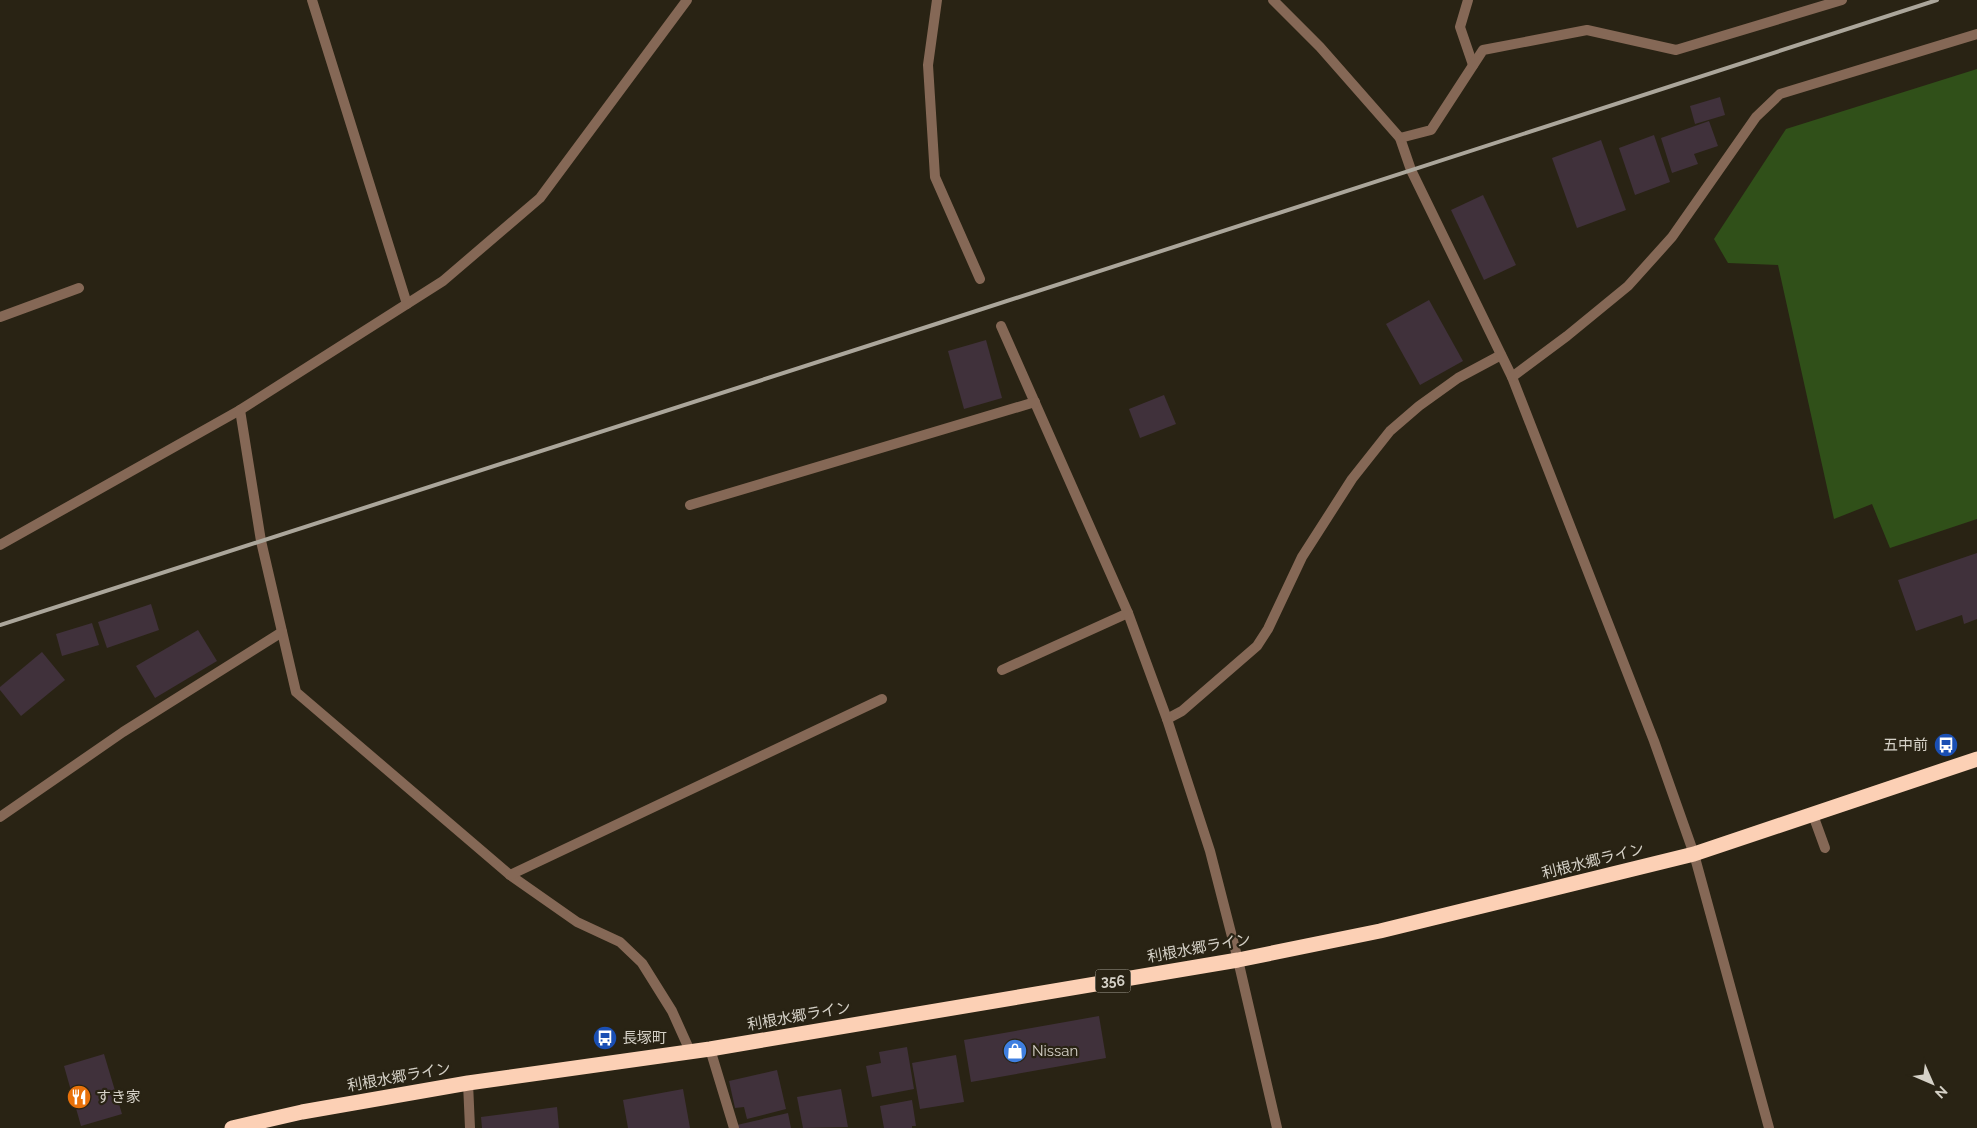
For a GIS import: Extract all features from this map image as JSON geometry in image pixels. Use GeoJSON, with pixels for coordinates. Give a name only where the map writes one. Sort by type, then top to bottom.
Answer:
{"type":"FeatureCollection","features":[{"type":"Feature","properties":{"kind":"highway","name":"利根水郷ライン"},"geometry":{"type":"LineString","coordinates":[[232,1128],[302,1112],[468,1083],[690,1052],[1238,960],[1380,932],[1694,854],[1977,759]]}},
{"type":"Feature","properties":{"kind":"street"},"geometry":{"type":"LineString","coordinates":[[312,0],[407,304]]}},
{"type":"Feature","properties":{"kind":"street"},"geometry":{"type":"LineString","coordinates":[[0,545],[240,410],[443,280],[540,198],[687,0]]}},
{"type":"Feature","properties":{"kind":"street"},"geometry":{"type":"LineString","coordinates":[[937,0],[928,65],[935,177],[980,279]]}},
{"type":"Feature","properties":{"kind":"street"},"geometry":{"type":"LineString","coordinates":[[1273,0],[1320,47],[1400,138],[1411,170],[1512,378],[1654,741],[1694,854],[1769,1128]]}},
{"type":"Feature","properties":{"kind":"street"},"geometry":{"type":"LineString","coordinates":[[1468,0],[1460,27],[1473,66]]}},
{"type":"Feature","properties":{"kind":"street"},"geometry":{"type":"LineString","coordinates":[[1400,138],[1431,130],[1483,50],[1587,30],[1676,50],[1842,0]]}},
{"type":"Feature","properties":{"kind":"street"},"geometry":{"type":"LineString","coordinates":[[1512,378],[1628,286],[1672,237],[1756,117],[1780,94],[1977,34]]}},
{"type":"Feature","properties":{"kind":"street"},"geometry":{"type":"LineString","coordinates":[[0,317],[79,288]]}},
{"type":"Feature","properties":{"kind":"street"},"geometry":{"type":"LineString","coordinates":[[1001,326],[1128,613],[1167,719],[1210,851],[1238,960],[1277,1128]]}},
{"type":"Feature","properties":{"kind":"street"},"geometry":{"type":"LineString","coordinates":[[1167,719],[1182,711],[1257,646],[1268,629],[1302,557],[1352,479],[1390,431],[1418,406],[1458,378],[1501,355]]}},
{"type":"Feature","properties":{"kind":"street"},"geometry":{"type":"LineString","coordinates":[[690,505],[1035,402]]}},
{"type":"Feature","properties":{"kind":"street"},"geometry":{"type":"LineString","coordinates":[[240,410],[261,541],[296,692],[510,875],[577,922],[620,942],[642,963],[672,1011],[690,1052]]}},
{"type":"Feature","properties":{"kind":"street"},"geometry":{"type":"LineString","coordinates":[[1002,670],[1128,613]]}},
{"type":"Feature","properties":{"kind":"street"},"geometry":{"type":"LineString","coordinates":[[0,817],[123,732],[282,632]]}},
{"type":"Feature","properties":{"kind":"street"},"geometry":{"type":"LineString","coordinates":[[510,875],[882,699]]}},
{"type":"Feature","properties":{"kind":"street"},"geometry":{"type":"LineString","coordinates":[[1813,815],[1825,848]]}},
{"type":"Feature","properties":{"kind":"street"},"geometry":{"type":"LineString","coordinates":[[710,1048],[734,1128]]}},
{"type":"Feature","properties":{"kind":"street"},"geometry":{"type":"LineString","coordinates":[[468,1083],[470,1128]]}},
{"type":"Feature","properties":{"kind":"green space"},"geometry":{"type":"Polygon","coordinates":[[[1977,69],[1977,519],[1890,548],[1872,504],[1834,519],[1778,265],[1728,263],[1714,239],[1786,129],[1977,69]]]}},
{"type":"Feature","properties":{"kind":"building"},"geometry":{"type":"Polygon","coordinates":[[[1720,97],[1725,115],[1695,124],[1690,106],[1720,97]]]}},
{"type":"Feature","properties":{"kind":"building"},"geometry":{"type":"Polygon","coordinates":[[[1709,121],[1718,146],[1694,154],[1698,164],[1672,173],[1661,138],[1709,121]]]}},
{"type":"Feature","properties":{"kind":"building"},"geometry":{"type":"Polygon","coordinates":[[[1654,135],[1670,182],[1635,195],[1619,148],[1654,135]]]}},
{"type":"Feature","properties":{"kind":"building"},"geometry":{"type":"Polygon","coordinates":[[[1601,140],[1626,210],[1577,228],[1552,158],[1601,140]]]}},
{"type":"Feature","properties":{"kind":"building"},"geometry":{"type":"Polygon","coordinates":[[[1483,195],[1516,265],[1484,280],[1451,210],[1483,195]]]}},
{"type":"Feature","properties":{"kind":"building"},"geometry":{"type":"Polygon","coordinates":[[[1429,300],[1463,361],[1420,385],[1386,324],[1429,300]]]}},
{"type":"Feature","properties":{"kind":"building"},"geometry":{"type":"Polygon","coordinates":[[[986,340],[1002,398],[964,409],[948,351],[986,340]]]}},
{"type":"Feature","properties":{"kind":"building"},"geometry":{"type":"Polygon","coordinates":[[[1164,395],[1176,424],[1140,438],[1129,409],[1164,395]]]}},
{"type":"Feature","properties":{"kind":"building"},"geometry":{"type":"Polygon","coordinates":[[[1977,553],[1977,619],[1964,624],[1962,615],[1916,631],[1898,580],[1977,553]]]}},
{"type":"Feature","properties":{"kind":"building"},"geometry":{"type":"Polygon","coordinates":[[[151,604],[159,630],[107,648],[98,622],[151,604]]]}},
{"type":"Feature","properties":{"kind":"building"},"geometry":{"type":"Polygon","coordinates":[[[92,623],[99,645],[62,656],[56,634],[92,623]]]}},
{"type":"Feature","properties":{"kind":"building"},"geometry":{"type":"Polygon","coordinates":[[[198,630],[217,661],[155,698],[136,666],[198,630]]]}},
{"type":"Feature","properties":{"kind":"building"},"geometry":{"type":"Polygon","coordinates":[[[42,652],[65,680],[21,716],[0,690],[0,687],[42,652]]]}},
{"type":"Feature","properties":{"kind":"building"},"geometry":{"type":"Polygon","coordinates":[[[1099,1016],[1106,1058],[971,1082],[964,1040],[1099,1016]]]}},
{"type":"Feature","properties":{"kind":"building"},"geometry":{"type":"Polygon","coordinates":[[[907,1047],[914,1089],[872,1097],[866,1066],[881,1063],[879,1052],[907,1047]]]}},
{"type":"Feature","properties":{"kind":"building"},"geometry":{"type":"Polygon","coordinates":[[[104,1054],[122,1114],[81,1126],[64,1066],[104,1054]]]}},
{"type":"Feature","properties":{"kind":"building"},"geometry":{"type":"Polygon","coordinates":[[[956,1055],[964,1102],[920,1109],[912,1063],[956,1055]]]}},
{"type":"Feature","properties":{"kind":"building"},"geometry":{"type":"Polygon","coordinates":[[[777,1070],[786,1109],[747,1119],[744,1107],[735,1108],[729,1081],[777,1070]]]}},
{"type":"Feature","properties":{"kind":"building"},"geometry":{"type":"Polygon","coordinates":[[[683,1089],[690,1128],[628,1128],[623,1100],[683,1089]]]}},
{"type":"Feature","properties":{"kind":"building"},"geometry":{"type":"Polygon","coordinates":[[[841,1089],[848,1127],[803,1128],[797,1097],[841,1089]]]}},
{"type":"Feature","properties":{"kind":"building"},"geometry":{"type":"Polygon","coordinates":[[[912,1100],[916,1126],[912,1126],[912,1128],[884,1128],[880,1106],[912,1100]]]}},
{"type":"Feature","properties":{"kind":"building"},"geometry":{"type":"Polygon","coordinates":[[[557,1107],[559,1128],[482,1128],[481,1117],[557,1107]]]}},
{"type":"Feature","properties":{"kind":"building"},"geometry":{"type":"Polygon","coordinates":[[[788,1113],[791,1128],[738,1128],[737,1125],[788,1113]]]}},
{"type":"Feature","properties":{"kind":"railway"},"geometry":{"type":"LineString","coordinates":[[0,625],[1937,0]]}},
{"type":"Feature","properties":{"kind":"place","name":"五中前"},"geometry":{"type":"Point","coordinates":[1946,745]}},
{"type":"Feature","properties":{"kind":"place","name":"長塚町"},"geometry":{"type":"Point","coordinates":[605,1038]}},
{"type":"Feature","properties":{"kind":"place","name":"Nissan"},"geometry":{"type":"Point","coordinates":[1015,1051]}},
{"type":"Feature","properties":{"kind":"place","name":"すき家"},"geometry":{"type":"Point","coordinates":[79,1097]}}]}
